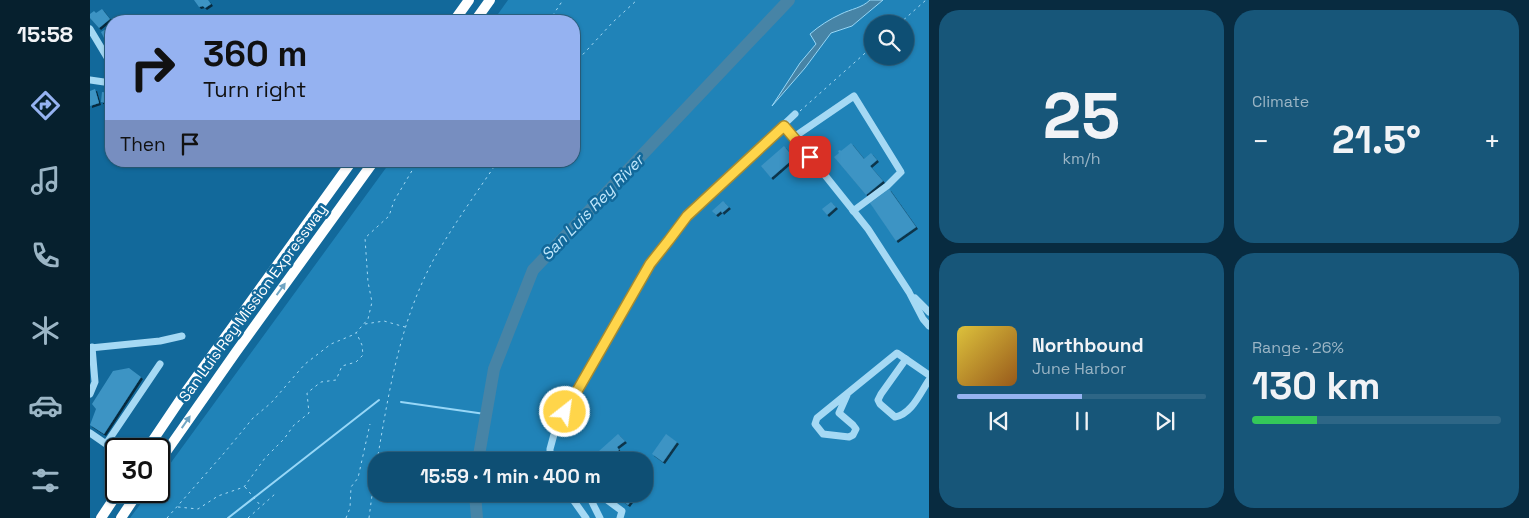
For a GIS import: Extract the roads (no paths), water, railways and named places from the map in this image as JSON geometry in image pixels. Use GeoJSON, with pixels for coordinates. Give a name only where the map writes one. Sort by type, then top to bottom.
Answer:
{"type":"FeatureCollection","features":[{"type":"Feature","properties":{"kind":"highway"},"geometry":{"type":"LineString","coordinates":[[458,15],[469,0]]}},
{"type":"Feature","properties":{"kind":"highway"},"geometry":{"type":"LineString","coordinates":[[479,15],[490,0]]}},
{"type":"Feature","properties":{"kind":"highway","name":"San Luis Rey Mission Expressway"},"geometry":{"type":"LineString","coordinates":[[154,438],[348,167]]}},
{"type":"Feature","properties":{"kind":"highway","name":"San Luis Rey Mission Expressway"},"geometry":{"type":"LineString","coordinates":[[170,446],[370,167]]}},
{"type":"Feature","properties":{"kind":"highway"},"geometry":{"type":"LineString","coordinates":[[101,518],[110,503]]}},
{"type":"Feature","properties":{"kind":"highway"},"geometry":{"type":"LineString","coordinates":[[121,518],[131,503]]}},
{"type":"Feature","properties":{"kind":"street"},"geometry":{"type":"LineString","coordinates":[[90,29],[105,54]]}},
{"type":"Feature","properties":{"kind":"street"},"geometry":{"type":"LineString","coordinates":[[90,80],[105,83]]}},
{"type":"Feature","properties":{"kind":"street"},"geometry":{"type":"LineString","coordinates":[[794,137],[854,96],[902,172],[887,186],[853,211]]}},
{"type":"Feature","properties":{"kind":"street"},"geometry":{"type":"LineString","coordinates":[[550,452],[556,427],[650,264],[687,216],[795,114]]}},
{"type":"Feature","properties":{"kind":"street"},"geometry":{"type":"LineString","coordinates":[[784,126],[868,229],[929,326]]}},
{"type":"Feature","properties":{"kind":"street"},"geometry":{"type":"LineString","coordinates":[[909,292],[929,312]]}},
{"type":"Feature","properties":{"kind":"street"},"geometry":{"type":"LineString","coordinates":[[90,394],[95,382],[91,348],[160,341],[182,336]]}},
{"type":"Feature","properties":{"kind":"street"},"geometry":{"type":"LineString","coordinates":[[847,395],[839,413],[856,429],[853,435],[849,437],[823,434],[815,424],[817,418],[897,353],[929,375]]}},
{"type":"Feature","properties":{"kind":"street"},"geometry":{"type":"LineString","coordinates":[[906,359],[881,394],[878,400],[880,404],[895,417],[901,416],[908,411],[929,380]]}},
{"type":"Feature","properties":{"kind":"street"},"geometry":{"type":"LineString","coordinates":[[90,433],[106,444],[160,364]]}},
{"type":"Feature","properties":{"kind":"street"},"geometry":{"type":"LineString","coordinates":[[576,502],[586,518]]}},
{"type":"Feature","properties":{"kind":"street"},"geometry":{"type":"LineString","coordinates":[[592,502],[600,518]]}},
{"type":"Feature","properties":{"kind":"street"},"geometry":{"type":"LineString","coordinates":[[610,502],[622,511],[620,518]]}},
{"type":"Feature","properties":{"kind":"waterway","name":"San Luis Rey River"},"geometry":{"type":"LineString","coordinates":[[480,452],[494,369],[533,270],[789,0]]}},
{"type":"Feature","properties":{"kind":"waterway"},"geometry":{"type":"LineString","coordinates":[[228,518],[379,400]]}},
{"type":"Feature","properties":{"kind":"waterway"},"geometry":{"type":"LineString","coordinates":[[401,402],[485,414]]}},
{"type":"Feature","properties":{"kind":"waterway","name":"San Luis Rey River"},"geometry":{"type":"LineString","coordinates":[[476,502],[477,518]]}}]}
